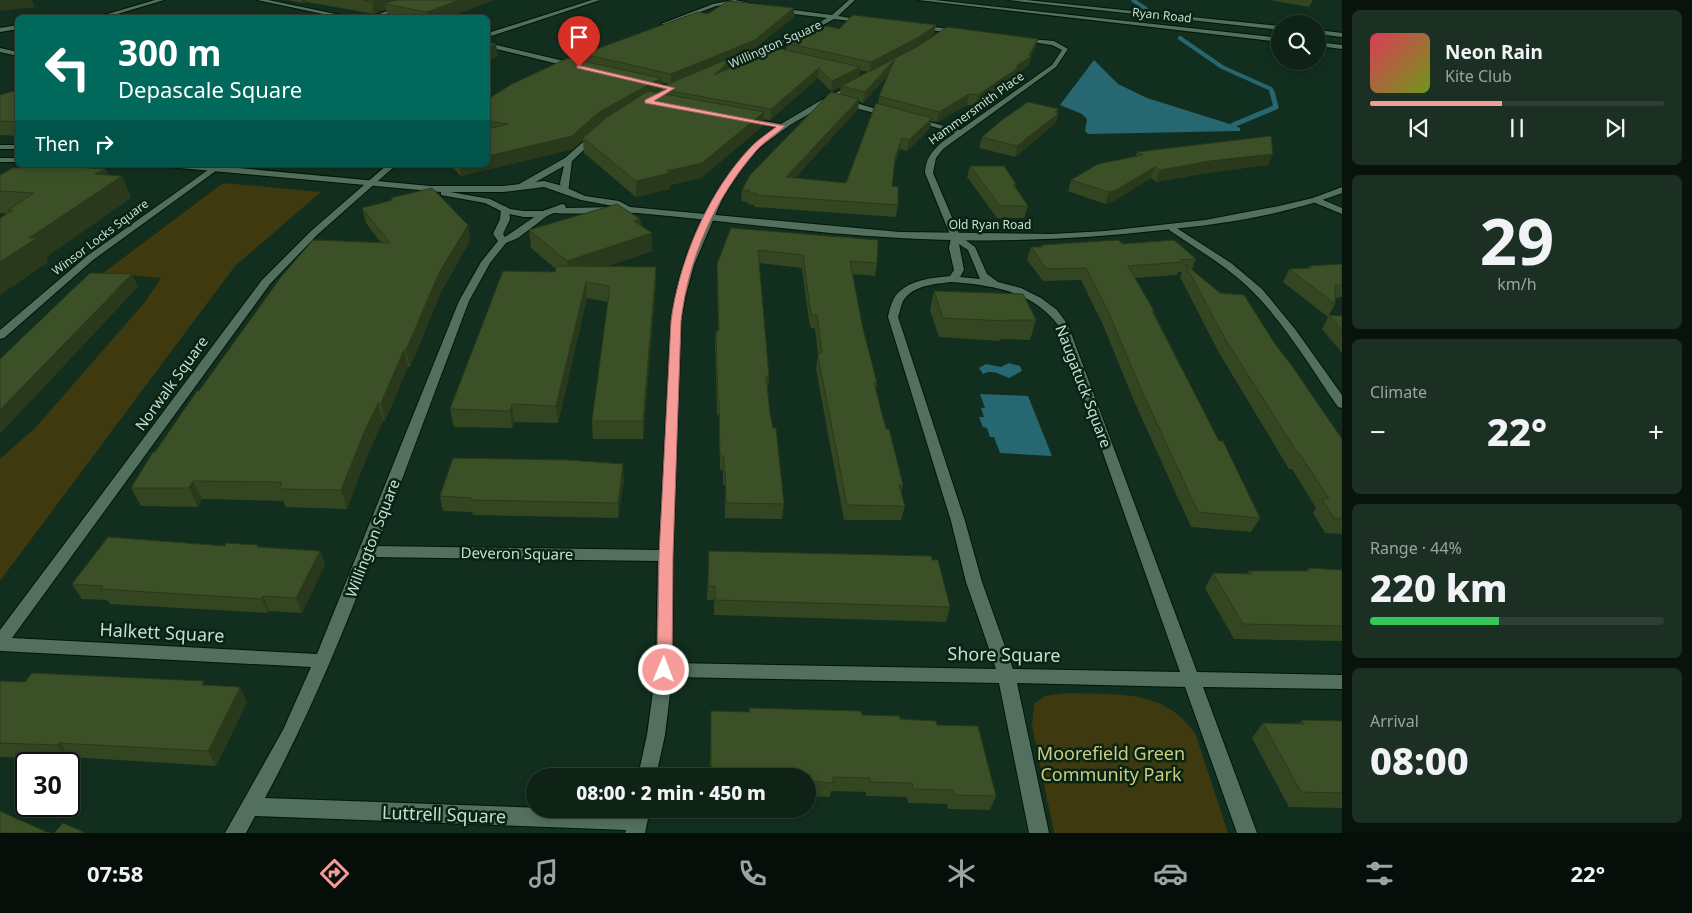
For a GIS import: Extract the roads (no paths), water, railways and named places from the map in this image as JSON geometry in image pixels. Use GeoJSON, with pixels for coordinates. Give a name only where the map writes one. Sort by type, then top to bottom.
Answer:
{"type":"FeatureCollection","features":[{"type":"Feature","properties":{"kind":"street"},"geometry":{"type":"LineString","coordinates":[[107,15],[161,0]]}},
{"type":"Feature","properties":{"kind":"street"},"geometry":{"type":"LineString","coordinates":[[260,0],[338,15]]}},
{"type":"Feature","properties":{"kind":"street"},"geometry":{"type":"LineString","coordinates":[[379,15],[420,0]]}},
{"type":"Feature","properties":{"kind":"street"},"geometry":{"type":"LineString","coordinates":[[490,34],[597,0]]}},
{"type":"Feature","properties":{"kind":"street","name":"Willington Square"},"geometry":{"type":"LineString","coordinates":[[710,72],[810,30],[833,17],[852,0]]}},
{"type":"Feature","properties":{"kind":"street","name":"Ryan Road"},"geometry":{"type":"LineString","coordinates":[[921,0],[1271,39]]}},
{"type":"Feature","properties":{"kind":"street","name":"Ryan Road"},"geometry":{"type":"LineString","coordinates":[[1011,0],[1271,27]]}},
{"type":"Feature","properties":{"kind":"street"},"geometry":{"type":"LineString","coordinates":[[661,26],[715,5],[737,1],[778,10],[871,21]]}},
{"type":"Feature","properties":{"kind":"street"},"geometry":{"type":"LineString","coordinates":[[909,26],[944,33],[966,33]]}},
{"type":"Feature","properties":{"kind":"street"},"geometry":{"type":"LineString","coordinates":[[0,30],[15,28]]}},
{"type":"Feature","properties":{"kind":"street"},"geometry":{"type":"LineString","coordinates":[[1326,33],[1342,35]]}},
{"type":"Feature","properties":{"kind":"street","name":"Hammersmith Place"},"geometry":{"type":"LineString","coordinates":[[996,284],[983,276],[972,249],[956,237],[929,173],[929,165],[932,154],[1054,66],[1065,49],[1054,43],[1015,38]]}},
{"type":"Feature","properties":{"kind":"street"},"geometry":{"type":"LineString","coordinates":[[1326,45],[1342,47]]}},
{"type":"Feature","properties":{"kind":"street"},"geometry":{"type":"LineString","coordinates":[[490,46],[582,67]]}},
{"type":"Feature","properties":{"kind":"street"},"geometry":{"type":"LineString","coordinates":[[0,50],[15,53]]}},
{"type":"Feature","properties":{"kind":"street"},"geometry":{"type":"LineString","coordinates":[[556,67],[600,50]]}},
{"type":"Feature","properties":{"kind":"street"},"geometry":{"type":"LineString","coordinates":[[762,50],[774,53]]}},
{"type":"Feature","properties":{"kind":"street"},"geometry":{"type":"LineString","coordinates":[[649,768],[656,735],[664,670],[666,556],[678,304],[686,270],[708,217],[732,175],[756,147],[782,126],[862,80]]}},
{"type":"Feature","properties":{"kind":"street"},"geometry":{"type":"LineString","coordinates":[[829,98],[899,116]]}},
{"type":"Feature","properties":{"kind":"street"},"geometry":{"type":"LineString","coordinates":[[735,118],[782,126]]}},
{"type":"Feature","properties":{"kind":"street"},"geometry":{"type":"LineString","coordinates":[[908,119],[960,132]]}},
{"type":"Feature","properties":{"kind":"street"},"geometry":{"type":"LineString","coordinates":[[503,241],[498,234],[504,221],[500,198],[510,189],[520,186],[568,160],[604,128]]}},
{"type":"Feature","properties":{"kind":"street"},"geometry":{"type":"LineString","coordinates":[[0,147],[15,147]]}},
{"type":"Feature","properties":{"kind":"street"},"geometry":{"type":"LineString","coordinates":[[0,160],[15,160]]}},
{"type":"Feature","properties":{"kind":"street"},"geometry":{"type":"LineString","coordinates":[[551,212],[568,202],[563,179],[569,167],[568,160]]}},
{"type":"Feature","properties":{"kind":"street","name":"Old Ryan Road"},"geometry":{"type":"LineString","coordinates":[[218,167],[430,189],[479,199],[524,214],[634,210],[858,232],[956,237],[1060,236],[1172,228],[1240,218],[1316,200],[1342,190]]}},
{"type":"Feature","properties":{"kind":"street","name":"Winsor Locks Square"},"geometry":{"type":"LineString","coordinates":[[0,336],[90,258],[218,167]]}},
{"type":"Feature","properties":{"kind":"street","name":"Norwalk Square"},"geometry":{"type":"LineString","coordinates":[[0,643],[266,282],[314,233],[389,167]]}},
{"type":"Feature","properties":{"kind":"street","name":"Old Ryan Road"},"geometry":{"type":"LineString","coordinates":[[430,189],[503,189],[544,184],[584,198],[616,203],[634,210]]}},
{"type":"Feature","properties":{"kind":"street"},"geometry":{"type":"LineString","coordinates":[[1316,200],[1342,211]]}},
{"type":"Feature","properties":{"kind":"street","name":"Willington Square"},"geometry":{"type":"LineString","coordinates":[[235,833],[289,736],[338,626],[464,301],[486,262],[503,241],[515,236],[531,222],[551,212]]}},
{"type":"Feature","properties":{"kind":"street"},"geometry":{"type":"LineString","coordinates":[[1172,228],[1233,270],[1258,291],[1342,404]]}},
{"type":"Feature","properties":{"kind":"street","name":"Hammersmith Place"},"geometry":{"type":"LineString","coordinates":[[954,279],[959,270],[954,248],[956,237]]}},
{"type":"Feature","properties":{"kind":"street","name":"Naugatuck Square"},"geometry":{"type":"LineString","coordinates":[[1039,833],[1006,674],[974,582],[958,521],[893,317],[893,306],[902,294],[930,282],[954,279],[996,284],[1031,296],[1053,310],[1063,325],[1247,833]]}},
{"type":"Feature","properties":{"kind":"street","name":"Deveron Square"},"geometry":{"type":"LineString","coordinates":[[367,551],[666,556]]}},
{"type":"Feature","properties":{"kind":"street","name":"Halkett Square"},"geometry":{"type":"LineString","coordinates":[[0,643],[322,661]]}},
{"type":"Feature","properties":{"kind":"street","name":"Shore Square"},"geometry":{"type":"LineString","coordinates":[[664,670],[1006,674],[1342,682]]}},
{"type":"Feature","properties":{"kind":"street","name":"Luttrell Square"},"geometry":{"type":"LineString","coordinates":[[251,807],[638,821]]}},
{"type":"Feature","properties":{"kind":"water"},"geometry":{"type":"Polygon","coordinates":[[[1094,60],[1118,84],[1147,98],[1233,125],[1240,128],[1240,131],[1088,134],[1085,131],[1087,119],[1082,114],[1060,105],[1094,60]]]}},
{"type":"Feature","properties":{"kind":"water"},"geometry":{"type":"Polygon","coordinates":[[[1009,363],[1020,366],[1022,371],[1009,378],[993,372],[983,374],[979,368],[986,364],[1001,367],[1009,363]]]}},
{"type":"Feature","properties":{"kind":"water"},"geometry":{"type":"Polygon","coordinates":[[[980,394],[1028,396],[1052,456],[1000,453],[994,437],[990,437],[987,428],[983,427],[979,417],[984,417],[981,408],[985,408],[980,394]]]}},
{"type":"Feature","properties":{"kind":"waterway"},"geometry":{"type":"LineString","coordinates":[[1133,0],[1146,9]]}},
{"type":"Feature","properties":{"kind":"waterway"},"geometry":{"type":"LineString","coordinates":[[1180,38],[1222,67],[1271,89],[1272,93]]}},
{"type":"Feature","properties":{"kind":"waterway"},"geometry":{"type":"LineString","coordinates":[[1233,125],[1276,107],[1272,92]]}},
{"type":"Feature","properties":{"kind":"park label","name":"Moorefield Green Community Park"},"geometry":{"type":"Point","coordinates":[1111,763]}}]}
